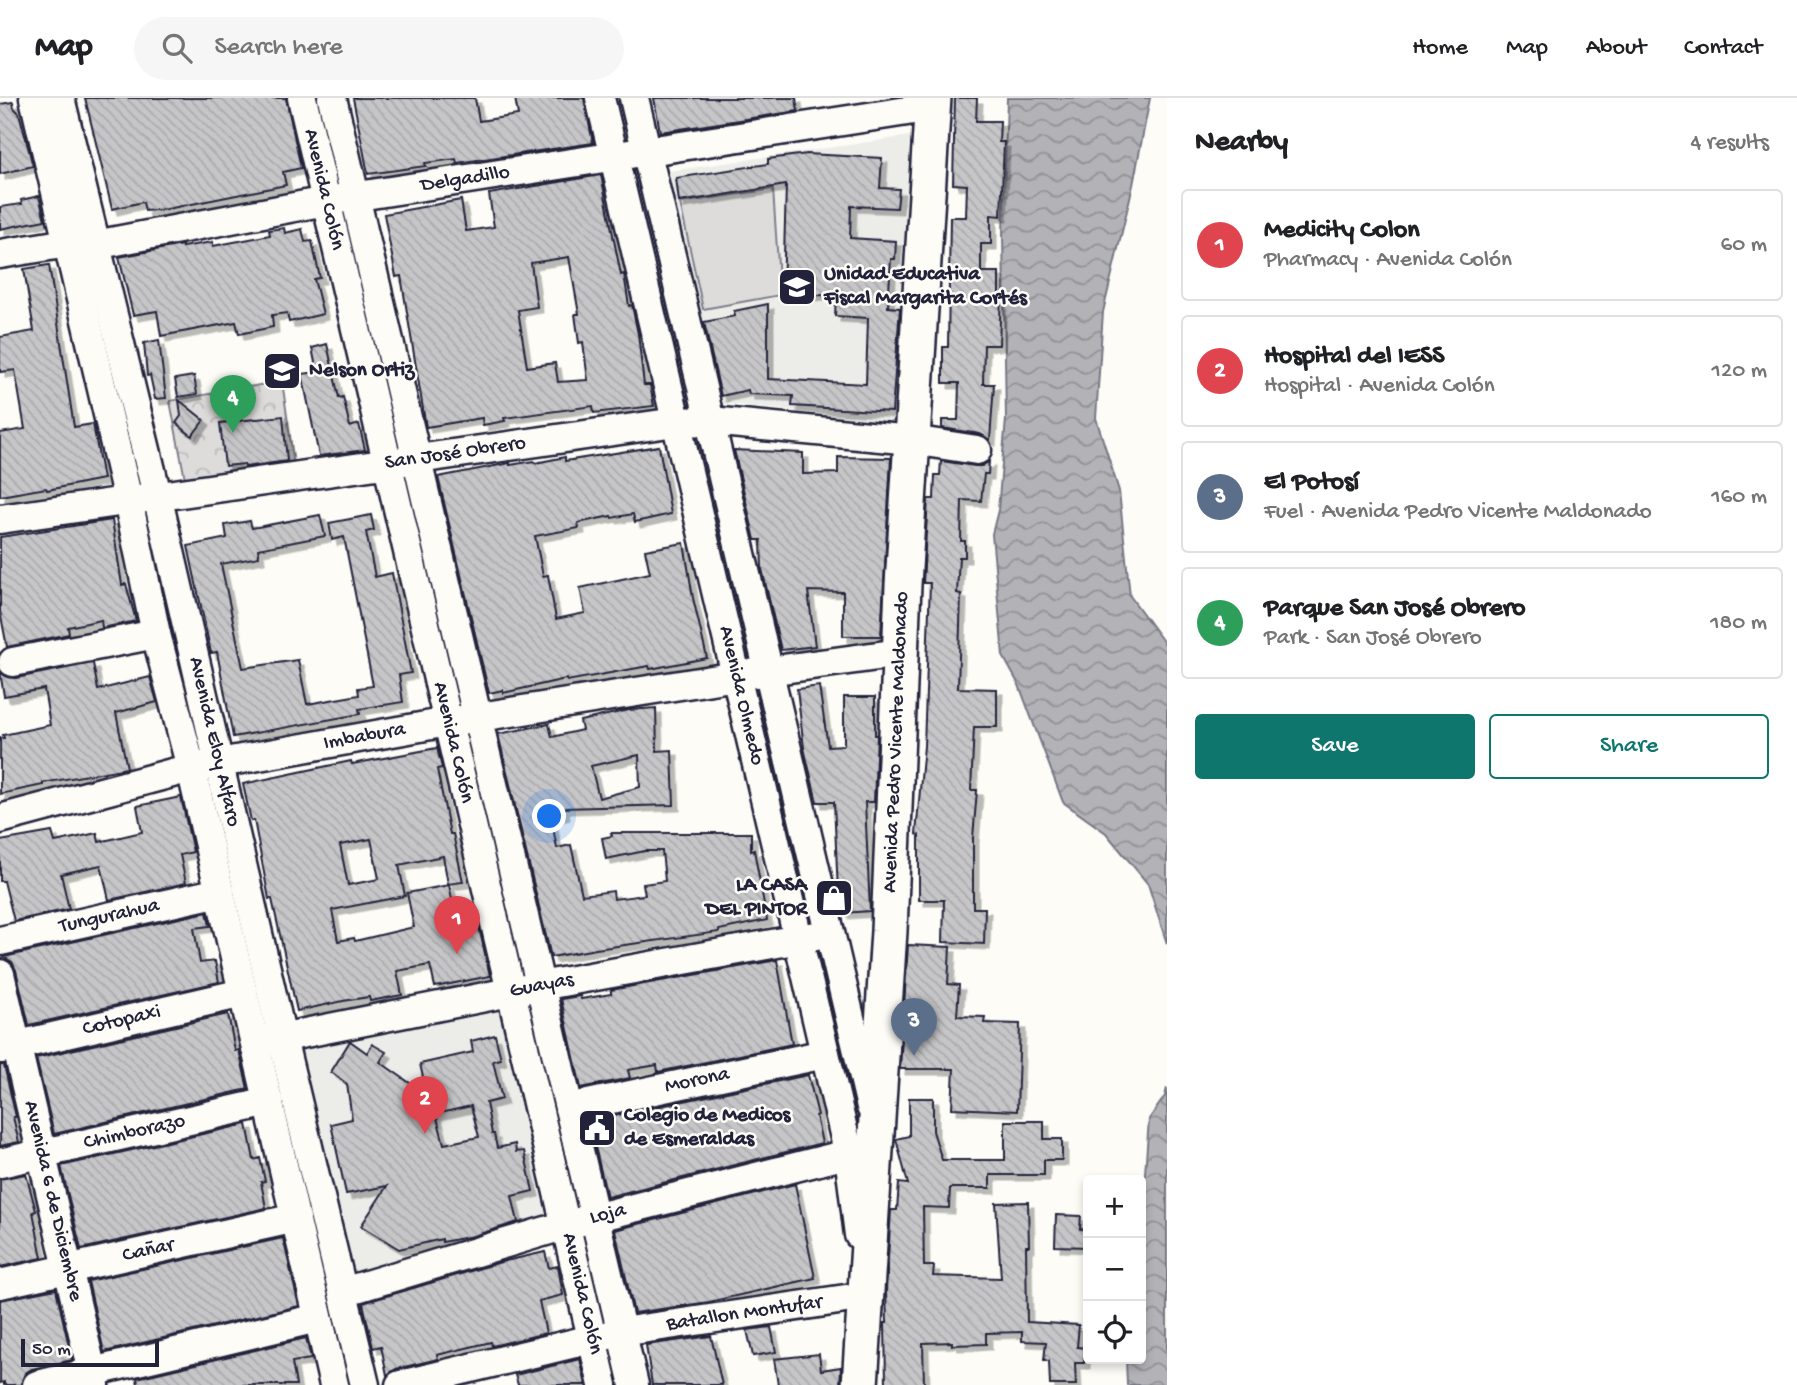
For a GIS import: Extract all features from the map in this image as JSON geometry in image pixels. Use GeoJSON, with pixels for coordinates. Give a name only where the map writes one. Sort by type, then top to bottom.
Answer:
{"type":"FeatureCollection","features":[{"type":"Feature","properties":{"kind":"main road","name":"Avenida Pedro Vicente Maldonado"},"geometry":{"type":"LineString","coordinates":[[860,1385],[866,1296],[867,1144],[889,931],[900,653],[933,103]]}},
{"type":"Feature","properties":{"kind":"street","name":"Avenida Eloy Alfaro"},"geometry":{"type":"LineString","coordinates":[[34,98],[157,495],[219,764],[268,1041],[343,1292],[365,1385]]}},
{"type":"Feature","properties":{"kind":"street","name":"Avenida Eloy Alfaro"},"geometry":{"type":"LineString","coordinates":[[60,98],[81,244],[128,500],[156,634],[191,768],[243,993],[268,1041],[269,1102],[334,1385]]}},
{"type":"Feature","properties":{"kind":"street","name":"Avenida Colón"},"geometry":{"type":"LineString","coordinates":[[302,98],[603,1385]]}},
{"type":"Feature","properties":{"kind":"street","name":"Avenida Colón"},"geometry":{"type":"LineString","coordinates":[[332,98],[634,1385]]}},
{"type":"Feature","properties":{"kind":"street","name":"Avenida Olmedo"},"geometry":{"type":"LineString","coordinates":[[600,98],[825,1054],[867,1144]]}},
{"type":"Feature","properties":{"kind":"street","name":"Avenida Olmedo"},"geometry":{"type":"LineString","coordinates":[[634,98],[830,933],[867,1144]]}},
{"type":"Feature","properties":{"kind":"street","name":"Delgadillo"},"geometry":{"type":"LineString","coordinates":[[0,254],[81,244],[326,201],[646,152],[850,109],[933,103]]}},
{"type":"Feature","properties":{"kind":"street","name":"San José Obrero"},"geometry":{"type":"LineString","coordinates":[[0,519],[676,422],[710,421],[912,440],[977,450]]}},
{"type":"Feature","properties":{"kind":"street"},"geometry":{"type":"LineString","coordinates":[[13,662],[156,634]]}},
{"type":"Feature","properties":{"kind":"street","name":"Imbabura"},"geometry":{"type":"LineString","coordinates":[[0,819],[191,768],[448,722],[768,671],[900,653]]}},
{"type":"Feature","properties":{"kind":"street","name":"Tungurahua"},"geometry":{"type":"LineString","coordinates":[[0,941],[220,892]]}},
{"type":"Feature","properties":{"kind":"street","name":"Guayas"},"geometry":{"type":"LineString","coordinates":[[268,1041],[540,986],[798,941],[830,933]]}},
{"type":"Feature","properties":{"kind":"street","name":"Avenida 6 de Diciembre"},"geometry":{"type":"LineString","coordinates":[[0,974],[8,1047],[43,1153],[94,1379]]}},
{"type":"Feature","properties":{"kind":"street","name":"Cotopaxi"},"geometry":{"type":"LineString","coordinates":[[8,1047],[243,993]]}},
{"type":"Feature","properties":{"kind":"street","name":"Morona"},"geometry":{"type":"LineString","coordinates":[[569,1108],[825,1054]]}},
{"type":"Feature","properties":{"kind":"street","name":"Chimborazo"},"geometry":{"type":"LineString","coordinates":[[0,1163],[269,1102]]}},
{"type":"Feature","properties":{"kind":"street","name":"Loja"},"geometry":{"type":"LineString","coordinates":[[343,1292],[566,1225],[867,1144]]}},
{"type":"Feature","properties":{"kind":"street","name":"Cañar"},"geometry":{"type":"LineString","coordinates":[[0,1283],[296,1219]]}},
{"type":"Feature","properties":{"kind":"street","name":"Batallon Montufar"},"geometry":{"type":"LineString","coordinates":[[400,1385],[621,1332],[866,1296]]}},
{"type":"Feature","properties":{"kind":"street"},"geometry":{"type":"LineString","coordinates":[[37,1385],[94,1379],[318,1318]]}},
{"type":"Feature","properties":{"kind":"shaded area","name":"Unidad Educativa Fiscal Margarita Cortés"},"geometry":{"type":"Polygon","coordinates":[[[910,136],[900,426],[781,409],[714,403],[663,172],[910,136]]]}},
{"type":"Feature","properties":{"kind":"shaded area"},"geometry":{"type":"Polygon","coordinates":[[[497,1005],[555,1224],[353,1273],[297,1043],[497,1005]]]}},
{"type":"Feature","properties":{"kind":"green space"},"geometry":{"type":"Polygon","coordinates":[[[773,189],[780,295],[703,309],[680,203],[773,189]]]}},
{"type":"Feature","properties":{"kind":"green space"},"geometry":{"type":"Polygon","coordinates":[[[282,381],[294,464],[185,479],[170,401],[282,381]]]}},
{"type":"Feature","properties":{"kind":"water"},"geometry":{"type":"Polygon","coordinates":[[[1007,98],[1150,98],[1103,312],[1096,418],[1119,491],[1130,596],[1167,647],[1167,944],[1148,884],[1106,833],[1063,802],[1019,685],[1003,656],[992,534],[998,510],[1006,419],[1003,234],[1007,98]]]}},
{"type":"Feature","properties":{"kind":"water"},"geometry":{"type":"Polygon","coordinates":[[[1167,1088],[1167,1385],[1127,1385],[1126,1364],[1146,1364],[1145,1175],[1149,1119],[1165,1096],[1167,1088]]]}},
{"type":"Feature","properties":{"kind":"building"},"geometry":{"type":"Polygon","coordinates":[[[85,98],[286,98],[301,168],[283,172],[286,185],[167,209],[145,211],[143,202],[112,209],[85,98]]]}},
{"type":"Feature","properties":{"kind":"building"},"geometry":{"type":"Polygon","coordinates":[[[353,98],[475,98],[479,121],[518,115],[515,98],[584,98],[593,143],[457,163],[456,159],[425,163],[426,166],[368,174],[353,98]]]}},
{"type":"Feature","properties":{"kind":"building"},"geometry":{"type":"Polygon","coordinates":[[[654,98],[796,98],[798,111],[660,132],[654,98]]]}},
{"type":"Feature","properties":{"kind":"building"},"geometry":{"type":"Polygon","coordinates":[[[955,98],[977,98],[976,121],[1000,121],[999,142],[1004,142],[1001,216],[991,215],[991,244],[981,244],[981,272],[999,272],[1001,295],[999,345],[984,345],[983,384],[994,384],[990,440],[980,434],[942,428],[942,420],[958,420],[959,383],[943,383],[943,347],[948,347],[950,217],[966,217],[967,185],[953,184],[955,98]]]}},
{"type":"Feature","properties":{"kind":"building"},"geometry":{"type":"Polygon","coordinates":[[[13,102],[19,113],[33,166],[0,174],[0,104],[13,102]]]}},
{"type":"Feature","properties":{"kind":"building"},"geometry":{"type":"Polygon","coordinates":[[[807,154],[882,158],[880,188],[899,189],[897,208],[851,206],[850,238],[896,241],[895,259],[891,259],[888,307],[900,308],[892,412],[792,406],[793,396],[749,394],[748,390],[721,396],[704,322],[735,316],[734,311],[768,304],[768,379],[866,384],[868,318],[835,316],[836,296],[783,293],[786,185],[679,202],[676,178],[768,164],[768,159],[807,154]]]}},
{"type":"Feature","properties":{"kind":"building"},"geometry":{"type":"Polygon","coordinates":[[[601,175],[621,275],[624,274],[629,306],[632,305],[638,334],[644,385],[650,385],[654,406],[594,413],[593,406],[504,418],[505,421],[483,425],[482,418],[426,427],[401,276],[396,277],[384,214],[461,200],[466,231],[494,227],[489,194],[601,175]],[[569,257],[531,263],[537,307],[518,310],[527,367],[555,363],[558,382],[588,380],[583,342],[579,343],[575,314],[579,314],[569,257]]]}},
{"type":"Feature","properties":{"kind":"building"},"geometry":{"type":"Polygon","coordinates":[[[39,196],[45,220],[0,229],[0,207],[22,204],[21,200],[39,196]]]}},
{"type":"Feature","properties":{"kind":"building"},"geometry":{"type":"Polygon","coordinates":[[[284,228],[285,233],[302,229],[305,242],[312,241],[320,278],[314,279],[323,314],[289,322],[287,313],[272,315],[273,327],[239,334],[236,322],[161,336],[157,311],[133,315],[119,257],[182,245],[213,242],[213,246],[270,235],[269,230],[284,228]]]}},
{"type":"Feature","properties":{"kind":"building"},"geometry":{"type":"Polygon","coordinates":[[[49,265],[74,427],[93,424],[103,479],[0,496],[0,433],[25,429],[15,370],[0,372],[0,337],[34,331],[24,269],[49,265]]]}},
{"type":"Feature","properties":{"kind":"building"},"geometry":{"type":"Polygon","coordinates":[[[159,340],[166,398],[155,399],[150,375],[147,376],[144,343],[159,340]]]}},
{"type":"Feature","properties":{"kind":"building"},"geometry":{"type":"Polygon","coordinates":[[[327,344],[339,398],[343,397],[350,427],[359,424],[365,450],[319,456],[302,374],[317,372],[312,348],[327,344]]]}},
{"type":"Feature","properties":{"kind":"building"},"geometry":{"type":"Polygon","coordinates":[[[194,376],[197,394],[178,397],[175,379],[194,376]]]}},
{"type":"Feature","properties":{"kind":"building"},"geometry":{"type":"Polygon","coordinates":[[[179,400],[204,420],[192,436],[176,423],[181,416],[179,400]]]}},
{"type":"Feature","properties":{"kind":"building"},"geometry":{"type":"Polygon","coordinates":[[[283,416],[287,461],[245,467],[244,464],[225,466],[220,423],[283,416]]]}},
{"type":"Feature","properties":{"kind":"building"},"geometry":{"type":"Polygon","coordinates":[[[659,446],[671,514],[635,522],[633,514],[611,516],[578,523],[579,528],[535,536],[543,576],[548,575],[556,619],[585,613],[580,588],[650,573],[645,550],[684,543],[707,658],[650,669],[649,666],[567,681],[566,679],[503,693],[503,690],[489,693],[438,477],[510,463],[535,463],[565,457],[565,461],[659,446]]]}},
{"type":"Feature","properties":{"kind":"building"},"geometry":{"type":"Polygon","coordinates":[[[734,450],[803,453],[803,474],[838,473],[838,457],[891,458],[881,636],[843,636],[843,592],[808,591],[815,646],[781,650],[762,569],[761,540],[755,540],[734,450]]]}},
{"type":"Feature","properties":{"kind":"building"},"geometry":{"type":"Polygon","coordinates":[[[941,461],[982,466],[989,461],[988,474],[984,474],[981,501],[962,500],[961,541],[965,541],[965,557],[959,557],[957,593],[961,594],[958,688],[997,689],[997,727],[974,727],[971,790],[977,790],[973,838],[973,908],[985,908],[984,944],[943,942],[944,900],[919,900],[919,835],[916,834],[924,746],[930,583],[923,583],[928,499],[934,499],[935,475],[940,475],[941,461]]]}},
{"type":"Feature","properties":{"kind":"building"},"geometry":{"type":"Polygon","coordinates":[[[320,515],[325,536],[258,549],[259,557],[221,564],[243,668],[298,660],[307,704],[359,695],[358,688],[373,686],[344,537],[332,540],[329,523],[371,515],[374,530],[366,532],[375,577],[392,573],[411,673],[399,675],[403,702],[359,709],[360,714],[233,737],[217,652],[211,653],[188,546],[227,538],[225,525],[250,521],[252,528],[320,515]]]}},
{"type":"Feature","properties":{"kind":"building"},"geometry":{"type":"Polygon","coordinates":[[[112,520],[122,585],[126,584],[136,621],[102,628],[101,620],[68,627],[69,634],[7,647],[0,611],[0,537],[112,520]]]}},
{"type":"Feature","properties":{"kind":"building"},"geometry":{"type":"Polygon","coordinates":[[[93,663],[98,690],[150,677],[157,702],[116,713],[127,768],[43,783],[0,794],[0,738],[4,738],[3,735],[50,725],[44,689],[4,696],[0,672],[7,677],[16,678],[93,663]]]}},
{"type":"Feature","properties":{"kind":"building"},"geometry":{"type":"Polygon","coordinates":[[[819,686],[828,746],[844,745],[844,697],[875,697],[877,735],[874,802],[865,802],[870,911],[843,913],[838,893],[834,802],[817,802],[804,748],[797,689],[819,686]]]}},
{"type":"Feature","properties":{"kind":"building"},"geometry":{"type":"Polygon","coordinates":[[[656,708],[657,751],[672,750],[674,805],[563,808],[564,814],[551,818],[557,848],[571,845],[582,895],[613,891],[614,899],[645,895],[643,884],[665,881],[662,851],[645,851],[606,859],[602,838],[612,836],[611,833],[751,833],[751,851],[754,850],[767,920],[719,932],[551,957],[498,734],[549,724],[552,737],[582,730],[580,721],[629,710],[656,708]],[[639,755],[591,766],[599,798],[640,787],[639,755]]]}},
{"type":"Feature","properties":{"kind":"building"},"geometry":{"type":"Polygon","coordinates":[[[437,748],[442,768],[437,769],[463,882],[448,884],[443,856],[399,865],[405,896],[332,910],[338,941],[354,938],[355,941],[414,927],[407,893],[449,885],[456,918],[476,914],[490,976],[435,987],[430,965],[397,971],[402,995],[370,1001],[369,997],[297,1011],[272,899],[269,899],[254,820],[251,821],[243,784],[351,761],[352,764],[437,748]],[[371,839],[340,845],[348,885],[379,879],[371,839]]]}},
{"type":"Feature","properties":{"kind":"building"},"geometry":{"type":"Polygon","coordinates":[[[181,797],[193,852],[180,855],[186,883],[109,900],[101,865],[61,874],[69,909],[14,921],[4,881],[0,881],[0,841],[52,832],[55,842],[97,833],[99,842],[142,832],[137,806],[181,797]]]}},
{"type":"Feature","properties":{"kind":"building"},"geometry":{"type":"Polygon","coordinates":[[[207,912],[210,926],[194,928],[200,963],[215,961],[219,982],[29,1025],[16,970],[12,962],[4,957],[207,912]]]}},
{"type":"Feature","properties":{"kind":"building"},"geometry":{"type":"Polygon","coordinates":[[[908,945],[950,947],[948,984],[959,985],[957,1016],[985,1017],[984,1023],[1020,1024],[1017,1111],[952,1108],[954,1069],[900,1069],[908,945]]]}},
{"type":"Feature","properties":{"kind":"building"},"geometry":{"type":"Polygon","coordinates":[[[777,960],[792,1044],[658,1072],[657,1065],[628,1070],[630,1078],[581,1088],[561,999],[611,994],[611,990],[777,960]]]}},
{"type":"Feature","properties":{"kind":"building"},"geometry":{"type":"Polygon","coordinates":[[[228,1014],[235,1051],[239,1050],[248,1089],[54,1134],[36,1058],[228,1014]]]}},
{"type":"Feature","properties":{"kind":"building"},"geometry":{"type":"Polygon","coordinates":[[[495,1035],[501,1059],[493,1061],[502,1099],[486,1103],[492,1134],[497,1148],[515,1144],[516,1152],[524,1151],[533,1191],[512,1196],[518,1222],[473,1236],[442,1242],[442,1239],[399,1249],[361,1226],[387,1186],[346,1194],[331,1124],[352,1119],[347,1084],[331,1072],[350,1041],[367,1053],[372,1044],[386,1052],[380,1062],[427,1095],[420,1064],[473,1052],[471,1041],[495,1035]],[[471,1106],[436,1114],[444,1144],[479,1137],[471,1106]]]}},
{"type":"Feature","properties":{"kind":"building"},"geometry":{"type":"Polygon","coordinates":[[[0,1065],[4,1065],[19,1142],[0,1146],[0,1065]]]}},
{"type":"Feature","properties":{"kind":"building"},"geometry":{"type":"Polygon","coordinates":[[[808,1075],[822,1143],[607,1197],[589,1121],[808,1075]]]}},
{"type":"Feature","properties":{"kind":"building"},"geometry":{"type":"Polygon","coordinates":[[[909,1098],[933,1098],[933,1131],[942,1160],[1005,1160],[1005,1121],[1044,1121],[1044,1139],[1062,1139],[1062,1160],[1044,1160],[1044,1175],[990,1175],[990,1188],[950,1188],[949,1208],[923,1207],[924,1266],[934,1266],[933,1276],[1001,1278],[996,1203],[1028,1202],[1027,1322],[1079,1325],[1077,1347],[1083,1348],[1083,1363],[1075,1363],[1076,1385],[1050,1385],[1049,1361],[1044,1360],[1046,1342],[1022,1341],[1022,1332],[986,1333],[986,1344],[923,1343],[924,1385],[886,1385],[885,1323],[891,1210],[897,1210],[899,1183],[908,1184],[896,1139],[909,1136],[909,1098]]]}},
{"type":"Feature","properties":{"kind":"building"},"geometry":{"type":"Polygon","coordinates":[[[247,1124],[254,1160],[260,1158],[265,1181],[261,1182],[266,1208],[81,1249],[61,1166],[247,1124]]]}},
{"type":"Feature","properties":{"kind":"building"},"geometry":{"type":"Polygon","coordinates":[[[26,1174],[36,1211],[33,1212],[42,1258],[0,1267],[0,1179],[26,1174]]]}},
{"type":"Feature","properties":{"kind":"building"},"geometry":{"type":"Polygon","coordinates":[[[795,1184],[815,1278],[709,1302],[634,1313],[615,1230],[795,1184]]]}},
{"type":"Feature","properties":{"kind":"building"},"geometry":{"type":"Polygon","coordinates":[[[1056,1215],[1081,1216],[1083,1247],[1055,1246],[1056,1215]]]}},
{"type":"Feature","properties":{"kind":"building"},"geometry":{"type":"Polygon","coordinates":[[[283,1238],[299,1306],[104,1352],[88,1281],[283,1238]]]}},
{"type":"Feature","properties":{"kind":"building"},"geometry":{"type":"Polygon","coordinates":[[[545,1252],[549,1268],[558,1266],[563,1295],[539,1301],[546,1333],[437,1355],[438,1359],[396,1369],[387,1375],[381,1346],[373,1348],[363,1303],[501,1262],[545,1252]]]}},
{"type":"Feature","properties":{"kind":"building"},"geometry":{"type":"Polygon","coordinates":[[[56,1289],[72,1360],[32,1369],[25,1373],[21,1385],[0,1383],[0,1300],[56,1289]]]}},
{"type":"Feature","properties":{"kind":"building"},"geometry":{"type":"Polygon","coordinates":[[[771,1327],[776,1352],[753,1356],[747,1330],[771,1327]]]}},
{"type":"Feature","properties":{"kind":"building"},"geometry":{"type":"Polygon","coordinates":[[[711,1336],[722,1385],[652,1385],[646,1345],[711,1336]]]}},
{"type":"Feature","properties":{"kind":"building"},"geometry":{"type":"Polygon","coordinates":[[[306,1338],[311,1359],[292,1362],[296,1385],[138,1385],[137,1378],[306,1338]]]}},
{"type":"Feature","properties":{"kind":"building"},"geometry":{"type":"Polygon","coordinates":[[[819,1354],[821,1370],[841,1367],[840,1385],[778,1385],[774,1359],[819,1354]]]}},
{"type":"Feature","properties":{"kind":"building"},"geometry":{"type":"Polygon","coordinates":[[[580,1359],[586,1385],[518,1385],[515,1375],[580,1359]]]}},
{"type":"Feature","properties":{"kind":"place","name":"Unidad Educativa Fiscal Margarita Cortés"},"geometry":{"type":"Point","coordinates":[797,287]}},
{"type":"Feature","properties":{"kind":"place","name":"Nelson Ortiz"},"geometry":{"type":"Point","coordinates":[282,371]}},
{"type":"Feature","properties":{"kind":"place","name":"Parque San José Obrero"},"geometry":{"type":"Point","coordinates":[233,433]}},
{"type":"Feature","properties":{"kind":"place","name":"LA CASA DEL PINTOR"},"geometry":{"type":"Point","coordinates":[834,898]}},
{"type":"Feature","properties":{"kind":"place","name":"Medicity Colon"},"geometry":{"type":"Point","coordinates":[457,954]}},
{"type":"Feature","properties":{"kind":"place","name":"El Potosí"},"geometry":{"type":"Point","coordinates":[914,1056]}},
{"type":"Feature","properties":{"kind":"place","name":"Colegio de Medicos de Esmeraldas"},"geometry":{"type":"Point","coordinates":[597,1128]}},
{"type":"Feature","properties":{"kind":"place","name":"Hospital del IESS"},"geometry":{"type":"Point","coordinates":[425,1134]}}]}
